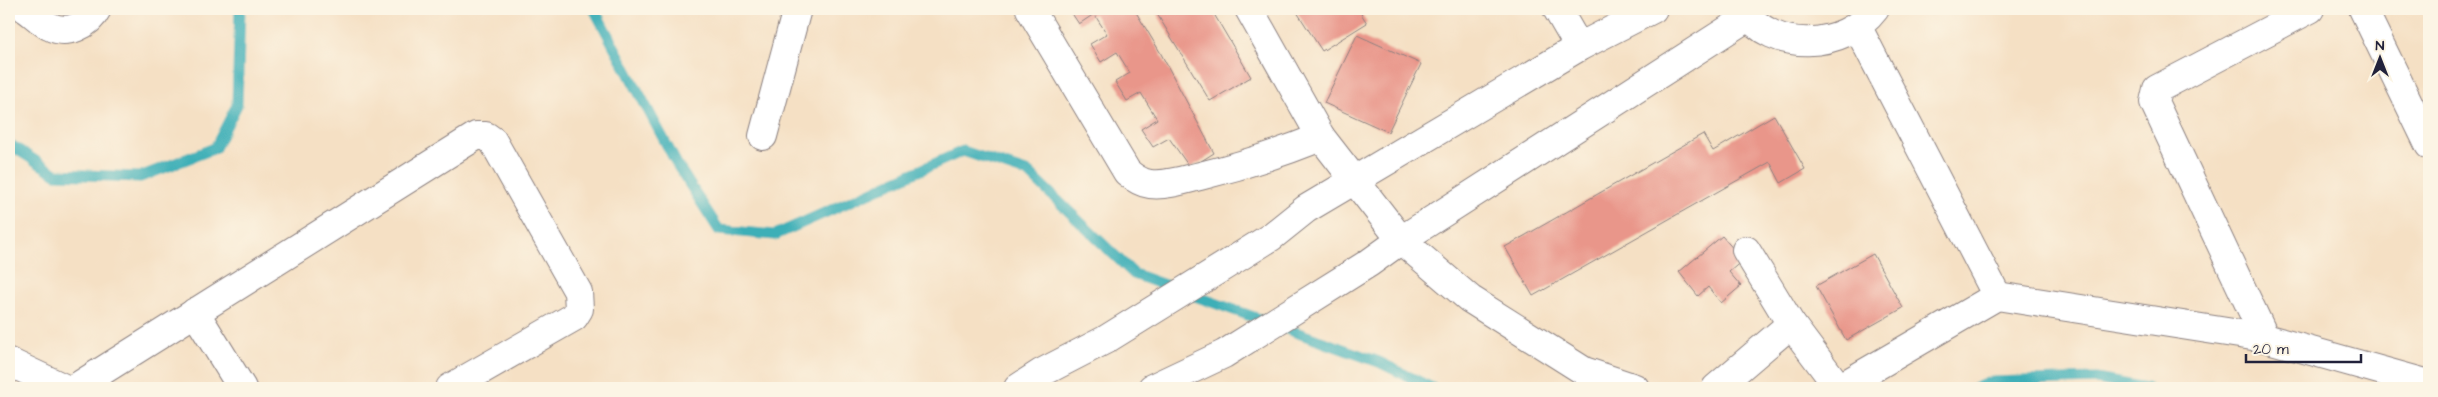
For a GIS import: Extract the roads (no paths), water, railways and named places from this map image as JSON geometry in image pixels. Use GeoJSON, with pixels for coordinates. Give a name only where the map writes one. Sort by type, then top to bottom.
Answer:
{"type":"FeatureCollection","features":[{"type":"Feature","properties":{"kind":"street"},"geometry":{"type":"LineString","coordinates":[[26,9],[49,26],[68,30],[87,23],[97,9]]}},
{"type":"Feature","properties":{"kind":"street"},"geometry":{"type":"LineString","coordinates":[[763,136],[797,9]]}},
{"type":"Feature","properties":{"kind":"street"},"geometry":{"type":"LineString","coordinates":[[1030,9],[1127,172],[1141,183],[1162,184],[1229,169],[1281,153],[1321,137]]}},
{"type":"Feature","properties":{"kind":"street"},"geometry":{"type":"LineString","coordinates":[[1249,9],[1321,137],[1401,240],[1470,300],[1584,371],[1635,388]]}},
{"type":"Feature","properties":{"kind":"street"},"geometry":{"type":"LineString","coordinates":[[1557,9],[1579,47]]}},
{"type":"Feature","properties":{"kind":"street"},"geometry":{"type":"LineString","coordinates":[[1018,388],[1041,373],[1105,340],[1271,237],[1306,209],[1579,47],[1653,9]]}},
{"type":"Feature","properties":{"kind":"street"},"geometry":{"type":"LineString","coordinates":[[2265,338],[2154,102],[2154,97],[2158,89],[2310,9]]}},
{"type":"Feature","properties":{"kind":"street"},"geometry":{"type":"LineString","coordinates":[[2363,9],[2429,145]]}},
{"type":"Feature","properties":{"kind":"street"},"geometry":{"type":"LineString","coordinates":[[1152,388],[1224,354],[1369,263],[1745,13],[1767,31],[1789,40],[1813,42],[1836,37],[1866,18],[1997,296]]}},
{"type":"Feature","properties":{"kind":"street"},"geometry":{"type":"LineString","coordinates":[[74,388],[476,136],[490,138],[578,292],[580,309],[574,317],[450,388]]}},
{"type":"Feature","properties":{"kind":"street"},"geometry":{"type":"LineString","coordinates":[[1746,250],[1791,324],[1839,388],[1997,296],[2265,338],[2429,384]]}},
{"type":"Feature","properties":{"kind":"street"},"geometry":{"type":"LineString","coordinates":[[195,312],[242,388]]}},
{"type":"Feature","properties":{"kind":"street"},"geometry":{"type":"LineString","coordinates":[[1716,388],[1791,324]]}},
{"type":"Feature","properties":{"kind":"street"},"geometry":{"type":"LineString","coordinates":[[9,362],[64,388]]}},
{"type":"Feature","properties":{"kind":"waterway"},"geometry":{"type":"LineString","coordinates":[[9,144],[56,174],[140,177],[215,148],[237,105],[240,9]]}},
{"type":"Feature","properties":{"kind":"waterway"},"geometry":{"type":"LineString","coordinates":[[594,9],[678,166],[719,230],[775,235],[963,151],[1029,173],[1134,274],[1379,362],[1432,388]]}},
{"type":"Feature","properties":{"kind":"waterway"},"geometry":{"type":"LineString","coordinates":[[1976,388],[1990,382],[2096,379],[2146,388]]}}]}
